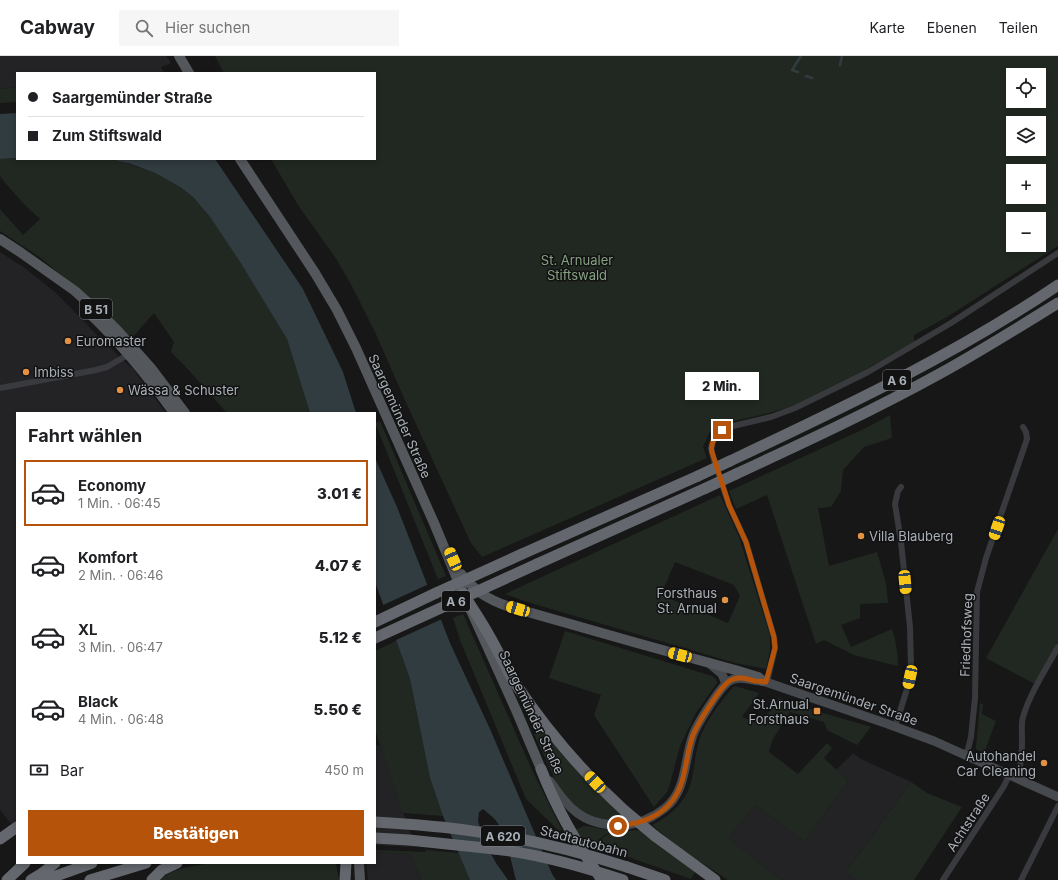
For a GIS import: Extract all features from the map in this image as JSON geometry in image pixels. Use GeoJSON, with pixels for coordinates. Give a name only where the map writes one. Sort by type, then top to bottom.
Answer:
{"type":"FeatureCollection","features":[{"type":"Feature","properties":{"kind":"highway","name":"A 6"},"geometry":{"type":"LineString","coordinates":[[376,622],[522,554],[698,476],[841,408],[893,382],[987,330],[1058,286]]}},
{"type":"Feature","properties":{"kind":"highway","name":"A 6"},"geometry":{"type":"LineString","coordinates":[[376,638],[706,488],[848,421],[974,354],[1058,303]]}},
{"type":"Feature","properties":{"kind":"highway"},"geometry":{"type":"LineString","coordinates":[[463,593],[489,635],[513,679],[546,726],[578,764],[625,811],[655,836],[715,880]]}},
{"type":"Feature","properties":{"kind":"highway"},"geometry":{"type":"LineString","coordinates":[[542,769],[547,784],[571,831],[602,880]]}},
{"type":"Feature","properties":{"kind":"highway","name":"Stadtautobahn"},"geometry":{"type":"LineString","coordinates":[[376,822],[433,826],[473,831],[542,843],[599,858],[665,880]]}},
{"type":"Feature","properties":{"kind":"highway"},"geometry":{"type":"LineString","coordinates":[[0,839],[16,828]]}},
{"type":"Feature","properties":{"kind":"highway","name":"Stadtautobahn"},"geometry":{"type":"LineString","coordinates":[[376,838],[507,850],[564,862],[623,880]]}},
{"type":"Feature","properties":{"kind":"highway"},"geometry":{"type":"LineString","coordinates":[[8,880],[24,864]]}},
{"type":"Feature","properties":{"kind":"highway"},"geometry":{"type":"LineString","coordinates":[[31,880],[54,864]]}},
{"type":"Feature","properties":{"kind":"highway"},"geometry":{"type":"LineString","coordinates":[[45,880],[89,864]]}},
{"type":"Feature","properties":{"kind":"highway"},"geometry":{"type":"LineString","coordinates":[[90,880],[143,864]]}},
{"type":"Feature","properties":{"kind":"highway"},"geometry":{"type":"LineString","coordinates":[[152,880],[162,870],[175,864]]}},
{"type":"Feature","properties":{"kind":"highway"},"geometry":{"type":"LineString","coordinates":[[345,880],[346,864]]}},
{"type":"Feature","properties":{"kind":"main road"},"geometry":{"type":"LineString","coordinates":[[181,59],[188,72]]}},
{"type":"Feature","properties":{"kind":"main road","name":"Saargemünder Straße"},"geometry":{"type":"LineString","coordinates":[[241,160],[315,273],[337,310],[371,381],[434,523],[463,593],[542,769]]}},
{"type":"Feature","properties":{"kind":"main road","name":"B 51"},"geometry":{"type":"LineString","coordinates":[[0,239],[51,275],[100,323],[151,368],[184,412]]}},
{"type":"Feature","properties":{"kind":"main road","name":"B 51"},"geometry":{"type":"LineString","coordinates":[[132,352],[173,412]]}},
{"type":"Feature","properties":{"kind":"main road"},"geometry":{"type":"LineString","coordinates":[[434,523],[448,546],[459,572],[472,587],[492,600],[507,606],[750,674],[765,682]]}},
{"type":"Feature","properties":{"kind":"main road"},"geometry":{"type":"LineString","coordinates":[[346,864],[348,880]]}},
{"type":"Feature","properties":{"kind":"main road"},"geometry":{"type":"LineString","coordinates":[[359,864],[360,880]]}},
{"type":"Feature","properties":{"kind":"street"},"geometry":{"type":"LineString","coordinates":[[765,682],[775,648],[772,628],[746,542],[729,505],[711,448],[714,438],[722,430],[771,417],[795,408],[874,369],[950,323],[1058,253]]}},
{"type":"Feature","properties":{"kind":"street"},"geometry":{"type":"LineString","coordinates":[[0,388],[107,367],[132,352]]}},
{"type":"Feature","properties":{"kind":"street","name":"Friedhofsweg"},"geometry":{"type":"LineString","coordinates":[[965,755],[969,747],[971,737],[975,698],[978,592],[986,558],[1027,439],[1026,432],[1023,427]]}},
{"type":"Feature","properties":{"kind":"street"},"geometry":{"type":"LineString","coordinates":[[895,727],[907,690],[911,668],[908,612],[901,542],[895,504],[898,491],[901,487]]}},
{"type":"Feature","properties":{"kind":"street","name":"Achtstraße"},"geometry":{"type":"LineString","coordinates":[[943,880],[1004,786],[1021,764],[1023,716],[1038,682],[1058,647]]}},
{"type":"Feature","properties":{"kind":"street"},"geometry":{"type":"LineString","coordinates":[[709,663],[722,674],[726,684]]}},
{"type":"Feature","properties":{"kind":"street","name":"Saargemünder Straße"},"geometry":{"type":"LineString","coordinates":[[542,769],[560,797],[574,812],[583,817],[595,822],[618,826],[642,822],[666,807],[677,794],[684,774],[693,735],[700,722],[726,684],[732,679],[744,678],[765,682],[895,727],[965,755],[1058,797]]}},
{"type":"Feature","properties":{"kind":"street"},"geometry":{"type":"LineString","coordinates":[[1021,880],[1058,806]]}},
{"type":"Feature","properties":{"kind":"shaded area"},"geometry":{"type":"Polygon","coordinates":[[[0,56],[166,56],[171,63],[161,67],[164,72],[16,72],[16,87],[0,89],[0,56]]]}},
{"type":"Feature","properties":{"kind":"shaded area"},"geometry":{"type":"Polygon","coordinates":[[[16,113],[16,158],[0,159],[0,114],[16,113]]]}},
{"type":"Feature","properties":{"kind":"shaded area"},"geometry":{"type":"Polygon","coordinates":[[[115,160],[216,160],[303,289],[343,372],[356,412],[310,412],[287,339],[240,262],[210,217],[193,197],[180,187],[155,173],[115,160]]]}},
{"type":"Feature","properties":{"kind":"shaded area"},"geometry":{"type":"Polygon","coordinates":[[[0,252],[25,268],[56,293],[133,369],[165,412],[16,412],[16,830],[0,810],[0,252]]]}},
{"type":"Feature","properties":{"kind":"shaded area"},"geometry":{"type":"Polygon","coordinates":[[[376,460],[397,507],[450,643],[490,729],[552,874],[556,880],[516,880],[502,831],[496,820],[483,809],[479,812],[478,821],[485,843],[496,863],[508,880],[470,880],[443,816],[430,778],[410,679],[376,585],[376,460]]]}},
{"type":"Feature","properties":{"kind":"shaded area"},"geometry":{"type":"Polygon","coordinates":[[[380,745],[415,847],[376,845],[376,746],[380,745]]]}},
{"type":"Feature","properties":{"kind":"shaded area"},"geometry":{"type":"Polygon","coordinates":[[[853,753],[861,759],[911,782],[846,872],[857,880],[783,880],[759,863],[729,838],[755,805],[805,841],[848,781],[836,770],[853,753]]]}},
{"type":"Feature","properties":{"kind":"shaded area"},"geometry":{"type":"Polygon","coordinates":[[[376,852],[411,854],[421,880],[368,880],[366,864],[376,864],[376,852]]]}},
{"type":"Feature","properties":{"kind":"green space","name":"St. Arnualer Stiftswald"},"geometry":{"type":"Polygon","coordinates":[[[215,56],[1058,56],[1058,246],[947,317],[914,335],[914,342],[863,371],[792,406],[769,413],[716,425],[709,433],[703,447],[707,458],[482,557],[471,543],[376,334],[337,260],[298,205],[272,160],[376,160],[376,72],[223,72],[215,56]]]}},
{"type":"Feature","properties":{"kind":"green space"},"geometry":{"type":"Polygon","coordinates":[[[16,87],[16,102],[0,103],[0,89],[16,87]]]}},
{"type":"Feature","properties":{"kind":"green space"},"geometry":{"type":"Polygon","coordinates":[[[0,159],[117,160],[155,173],[180,187],[193,197],[210,217],[240,262],[287,339],[310,412],[226,412],[171,352],[174,342],[154,313],[132,338],[109,316],[41,258],[0,231],[0,209],[23,235],[40,219],[26,206],[0,176],[0,159]]]}},
{"type":"Feature","properties":{"kind":"green space"},"geometry":{"type":"Polygon","coordinates":[[[890,415],[892,438],[864,447],[843,470],[841,491],[831,507],[818,508],[829,566],[877,552],[886,583],[888,603],[860,604],[860,618],[841,625],[851,647],[892,629],[895,638],[898,666],[854,655],[824,640],[816,644],[767,495],[736,509],[729,491],[866,428],[890,415]]]}},
{"type":"Feature","properties":{"kind":"green space"},"geometry":{"type":"Polygon","coordinates":[[[380,421],[446,576],[438,579],[376,423],[380,421]]]}},
{"type":"Feature","properties":{"kind":"green space"},"geometry":{"type":"Polygon","coordinates":[[[720,495],[739,537],[770,636],[770,650],[766,669],[735,663],[524,601],[505,594],[720,495]],[[675,562],[661,595],[728,623],[740,596],[734,585],[675,562]]]}},
{"type":"Feature","properties":{"kind":"green space"},"geometry":{"type":"Polygon","coordinates":[[[1058,529],[1058,642],[1035,684],[986,658],[1058,529]]]}},
{"type":"Feature","properties":{"kind":"green space"},"geometry":{"type":"Polygon","coordinates":[[[463,614],[532,770],[562,830],[559,831],[526,799],[460,640],[453,618],[463,614]]]}},
{"type":"Feature","properties":{"kind":"green space"},"geometry":{"type":"Polygon","coordinates":[[[565,631],[712,676],[716,679],[717,683],[696,713],[680,746],[667,792],[654,807],[594,715],[601,695],[549,678],[565,631]]]}},
{"type":"Feature","properties":{"kind":"green space"},"geometry":{"type":"Polygon","coordinates":[[[396,641],[410,679],[430,778],[443,816],[403,813],[376,733],[376,651],[396,641]]]}},
{"type":"Feature","properties":{"kind":"green space"},"geometry":{"type":"Polygon","coordinates":[[[735,686],[759,693],[742,717],[759,724],[779,698],[813,710],[871,727],[857,745],[827,730],[824,722],[790,712],[773,739],[769,752],[798,774],[827,743],[832,748],[824,758],[848,781],[805,841],[755,805],[729,838],[759,863],[783,880],[728,880],[699,861],[694,860],[652,825],[666,817],[683,800],[690,786],[699,741],[705,726],[713,712],[735,686]]]}},
{"type":"Feature","properties":{"kind":"green space"},"geometry":{"type":"Polygon","coordinates":[[[980,703],[983,704],[982,714],[996,721],[984,753],[976,749],[980,703]]]}},
{"type":"Feature","properties":{"kind":"green space"},"geometry":{"type":"Polygon","coordinates":[[[542,728],[583,778],[630,822],[607,822],[586,815],[571,803],[559,788],[534,734],[542,728]]]}},
{"type":"Feature","properties":{"kind":"green space"},"geometry":{"type":"Polygon","coordinates":[[[911,782],[927,793],[962,807],[914,880],[857,880],[846,872],[911,782]]]}},
{"type":"Feature","properties":{"kind":"green space"},"geometry":{"type":"Polygon","coordinates":[[[584,826],[612,831],[600,839],[596,847],[584,844],[575,830],[584,826]]]}},
{"type":"Feature","properties":{"kind":"green space"},"geometry":{"type":"Polygon","coordinates":[[[642,830],[695,872],[691,879],[597,846],[604,836],[616,832],[642,830]]]}},
{"type":"Feature","properties":{"kind":"green space"},"geometry":{"type":"Polygon","coordinates":[[[376,850],[426,852],[425,850],[459,853],[470,880],[421,880],[411,854],[376,852],[376,850]]]}},
{"type":"Feature","properties":{"kind":"green space"},"geometry":{"type":"Polygon","coordinates":[[[203,864],[336,864],[339,880],[159,880],[176,870],[203,864]]]}},
{"type":"Feature","properties":{"kind":"pier"},"geometry":{"type":"Polygon","coordinates":[[[429,584],[442,619],[394,641],[381,606],[429,584]]]}},
{"type":"Feature","properties":{"kind":"waterway"},"geometry":{"type":"LineString","coordinates":[[798,72],[792,70],[801,56]]}},
{"type":"Feature","properties":{"kind":"waterway"},"geometry":{"type":"LineString","coordinates":[[840,65],[842,56]]}},
{"type":"Feature","properties":{"kind":"waterway"},"geometry":{"type":"LineString","coordinates":[[806,76],[812,78]]}},
{"type":"Feature","properties":{"kind":"place","name":"Euromaster"},"geometry":{"type":"Point","coordinates":[68,341]}},
{"type":"Feature","properties":{"kind":"place","name":"Imbiss"},"geometry":{"type":"Point","coordinates":[26,372]}},
{"type":"Feature","properties":{"kind":"place","name":"Wässa & Schuster"},"geometry":{"type":"Point","coordinates":[120,390]}},
{"type":"Feature","properties":{"kind":"place","name":"Villa Blauberg"},"geometry":{"type":"Point","coordinates":[861,536]}},
{"type":"Feature","properties":{"kind":"place","name":"Forsthaus St. Arnual"},"geometry":{"type":"Point","coordinates":[725,600]}},
{"type":"Feature","properties":{"kind":"place","name":"St.Arnual Forsthaus"},"geometry":{"type":"Point","coordinates":[817,711]}},
{"type":"Feature","properties":{"kind":"place","name":"Autohandel Car Cleaning"},"geometry":{"type":"Point","coordinates":[1044,763]}},
{"type":"Feature","properties":{"kind":"route"},"geometry":{"type":"LineString","coordinates":[[618,826],[642,822],[660,812],[672,801],[681,785],[693,735],[718,694],[732,679],[744,678],[766,682],[775,648],[772,628],[746,542],[729,505],[711,448],[714,438],[722,430]]}}]}
